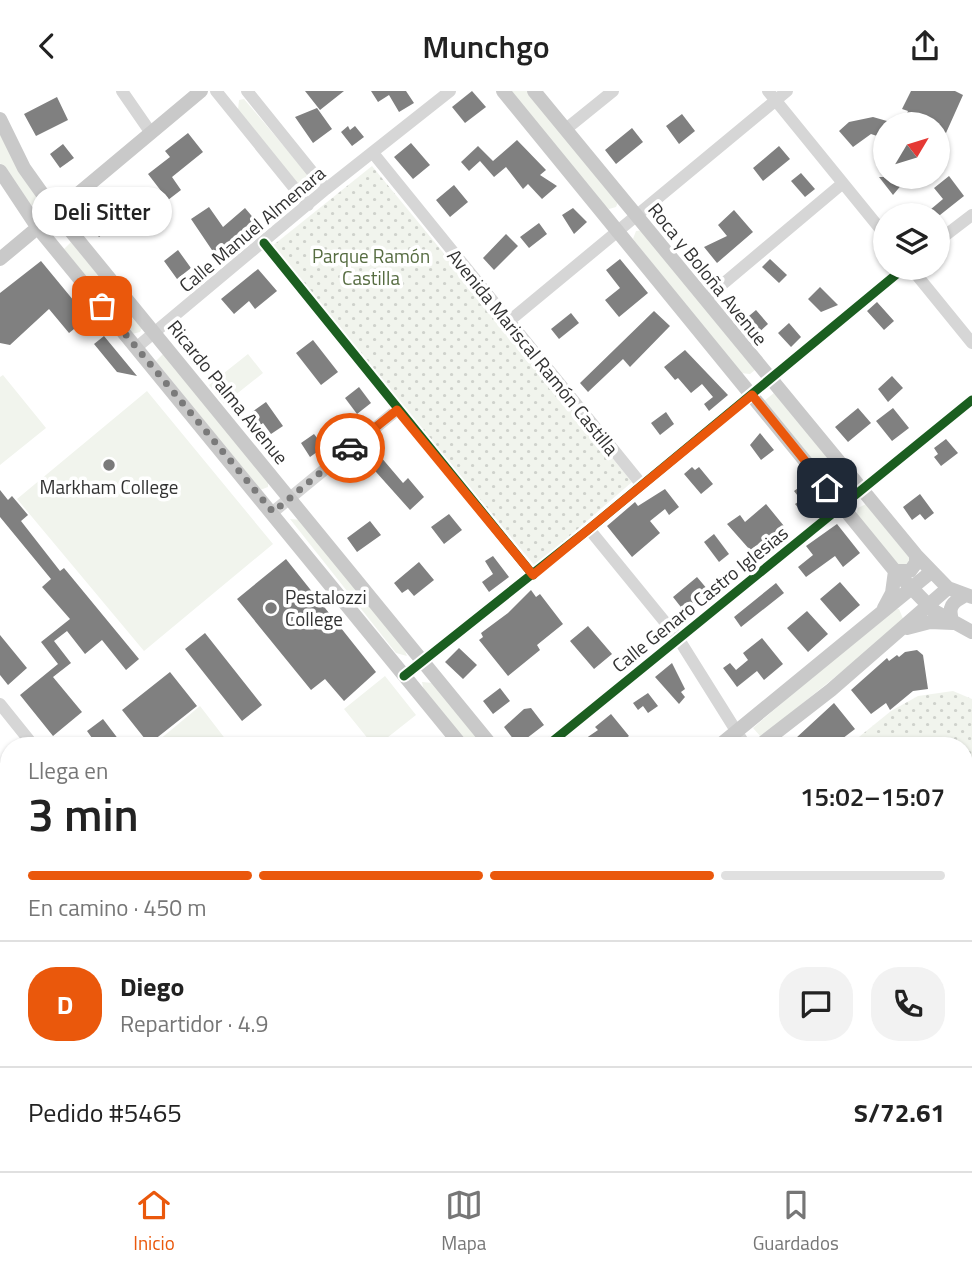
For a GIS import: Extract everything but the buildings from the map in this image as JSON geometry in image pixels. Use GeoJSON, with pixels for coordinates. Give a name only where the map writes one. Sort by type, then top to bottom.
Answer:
{"type":"FeatureCollection","features":[{"type":"Feature","properties":{"kind":"main road"},"geometry":{"type":"LineString","coordinates":[[0,259],[201,91]]}},
{"type":"Feature","properties":{"kind":"main road"},"geometry":{"type":"LineString","coordinates":[[503,91],[895,571],[929,607],[972,632]]}},
{"type":"Feature","properties":{"kind":"main road","name":"Roca y Boloña Avenue"},"geometry":{"type":"LineString","coordinates":[[534,91],[769,380],[916,555],[948,588],[969,596]]}},
{"type":"Feature","properties":{"kind":"main road","name":"Ricardo Palma Avenue"},"geometry":{"type":"LineString","coordinates":[[0,119],[24,167],[56,213],[484,737]]}},
{"type":"Feature","properties":{"kind":"main road"},"geometry":{"type":"LineString","coordinates":[[0,171],[38,228],[454,737]]}},
{"type":"Feature","properties":{"kind":"main road"},"geometry":{"type":"LineString","coordinates":[[895,571],[910,571],[916,563],[916,555]]}},
{"type":"Feature","properties":{"kind":"main road"},"geometry":{"type":"LineString","coordinates":[[889,606],[895,571]]}},
{"type":"Feature","properties":{"kind":"main road"},"geometry":{"type":"LineString","coordinates":[[730,737],[932,572]]}},
{"type":"Feature","properties":{"kind":"main road"},"geometry":{"type":"LineString","coordinates":[[770,737],[907,626],[948,588]]}},
{"type":"Feature","properties":{"kind":"main road"},"geometry":{"type":"LineString","coordinates":[[953,623],[949,609],[952,603],[969,596]]}},
{"type":"Feature","properties":{"kind":"main road"},"geometry":{"type":"LineString","coordinates":[[889,606],[907,606],[907,626]]}},
{"type":"Feature","properties":{"kind":"main road"},"geometry":{"type":"LineString","coordinates":[[907,626],[930,622],[953,623]]}},
{"type":"Feature","properties":{"kind":"street"},"geometry":{"type":"LineString","coordinates":[[122,91],[151,133]]}},
{"type":"Feature","properties":{"kind":"street"},"geometry":{"type":"LineString","coordinates":[[216,91],[308,205]]}},
{"type":"Feature","properties":{"kind":"street"},"geometry":{"type":"LineString","coordinates":[[247,91],[326,189]]}},
{"type":"Feature","properties":{"kind":"street","name":"Calle Manuel Almenara"},"geometry":{"type":"LineString","coordinates":[[137,347],[326,189],[450,91]]}},
{"type":"Feature","properties":{"kind":"street"},"geometry":{"type":"LineString","coordinates":[[566,129],[613,91]]}},
{"type":"Feature","properties":{"kind":"street"},"geometry":{"type":"LineString","coordinates":[[508,322],[772,96],[787,91]]}},
{"type":"Feature","properties":{"kind":"street"},"geometry":{"type":"LineString","coordinates":[[772,96],[873,220]]}},
{"type":"Feature","properties":{"kind":"street","name":"Avenida Mariscal Ramón Castilla"},"geometry":{"type":"LineString","coordinates":[[373,153],[642,485]]}},
{"type":"Feature","properties":{"kind":"street"},"geometry":{"type":"LineString","coordinates":[[705,299],[843,183]]}},
{"type":"Feature","properties":{"kind":"street"},"geometry":{"type":"LineString","coordinates":[[950,232],[972,215]]}},
{"type":"Feature","properties":{"kind":"street"},"geometry":{"type":"LineString","coordinates":[[264,243],[533,575]]}},
{"type":"Feature","properties":{"kind":"street"},"geometry":{"type":"LineString","coordinates":[[404,676],[589,530],[890,280]]}},
{"type":"Feature","properties":{"kind":"street"},"geometry":{"type":"LineString","coordinates":[[921,280],[972,343]]}},
{"type":"Feature","properties":{"kind":"street","name":"Calle Genaro Castro Iglesias"},"geometry":{"type":"LineString","coordinates":[[558,737],[972,400]]}},
{"type":"Feature","properties":{"kind":"street"},"geometry":{"type":"LineString","coordinates":[[273,512],[397,410]]}},
{"type":"Feature","properties":{"kind":"street"},"geometry":{"type":"LineString","coordinates":[[589,530],[678,638],[741,737]]}},
{"type":"Feature","properties":{"kind":"street"},"geometry":{"type":"LineString","coordinates":[[0,705],[26,737]]}},
{"type":"Feature","properties":{"kind":"green space"},"geometry":{"type":"Polygon","coordinates":[[[507,91],[528,91],[618,202],[616,207],[609,209],[603,204],[507,91]]]}},
{"type":"Feature","properties":{"kind":"green space"},"geometry":{"type":"Polygon","coordinates":[[[244,99],[310,177],[310,185],[301,188],[238,110],[239,100],[244,99]]]}},
{"type":"Feature","properties":{"kind":"green space"},"geometry":{"type":"Polygon","coordinates":[[[0,134],[38,200],[31,206],[22,200],[0,163],[0,134]]]}},
{"type":"Feature","properties":{"kind":"green space","name":"Parque Ramón Castilla"},"geometry":{"type":"Polygon","coordinates":[[[372,166],[632,482],[535,566],[271,247],[372,166]]]}},
{"type":"Feature","properties":{"kind":"green space"},"geometry":{"type":"Polygon","coordinates":[[[644,230],[755,370],[750,374],[740,373],[633,239],[636,231],[644,230]]]}},
{"type":"Feature","properties":{"kind":"green space"},"geometry":{"type":"Polygon","coordinates":[[[71,242],[142,328],[140,332],[132,334],[64,249],[71,242]]]}},
{"type":"Feature","properties":{"kind":"green space"},"geometry":{"type":"Polygon","coordinates":[[[164,353],[268,481],[268,487],[260,490],[156,361],[164,353]]]}},
{"type":"Feature","properties":{"kind":"green space"},"geometry":{"type":"Polygon","coordinates":[[[248,354],[263,373],[224,404],[209,385],[248,354]]]}},
{"type":"Feature","properties":{"kind":"green space"},"geometry":{"type":"Polygon","coordinates":[[[3,375],[46,428],[0,465],[0,377],[3,375]]]}},
{"type":"Feature","properties":{"kind":"green space"},"geometry":{"type":"Polygon","coordinates":[[[147,391],[273,544],[144,651],[17,499],[147,391]]]}},
{"type":"Feature","properties":{"kind":"green space"},"geometry":{"type":"Polygon","coordinates":[[[774,393],[843,476],[844,484],[837,489],[764,401],[774,393]]]}},
{"type":"Feature","properties":{"kind":"green space"},"geometry":{"type":"Polygon","coordinates":[[[866,504],[911,560],[900,569],[856,516],[858,508],[866,504]]]}},
{"type":"Feature","properties":{"kind":"green space"},"geometry":{"type":"Polygon","coordinates":[[[290,519],[302,520],[403,646],[407,656],[396,653],[290,519]]]}},
{"type":"Feature","properties":{"kind":"green space"},"geometry":{"type":"Polygon","coordinates":[[[892,608],[899,609],[904,621],[761,737],[753,728],[892,608]]]}},
{"type":"Feature","properties":{"kind":"green space"},"geometry":{"type":"Polygon","coordinates":[[[385,676],[416,715],[388,737],[367,737],[344,709],[385,676]]]}},
{"type":"Feature","properties":{"kind":"green space"},"geometry":{"type":"Polygon","coordinates":[[[422,682],[433,683],[477,737],[461,737],[424,691],[422,682]]]}},
{"type":"Feature","properties":{"kind":"green space"},"geometry":{"type":"Polygon","coordinates":[[[953,691],[972,699],[972,737],[859,737],[891,711],[918,696],[953,691]]]}},
{"type":"Feature","properties":{"kind":"green space"},"geometry":{"type":"Polygon","coordinates":[[[200,706],[224,737],[163,737],[200,706]]]}},
{"type":"Feature","properties":{"kind":"cycle path"},"geometry":{"type":"LineString","coordinates":[[264,243],[533,575]]}},
{"type":"Feature","properties":{"kind":"cycle path"},"geometry":{"type":"LineString","coordinates":[[404,676],[589,529],[890,280]]}},
{"type":"Feature","properties":{"kind":"cycle path"},"geometry":{"type":"LineString","coordinates":[[558,737],[972,400]]}},
{"type":"Feature","properties":{"kind":"way so far"},"geometry":{"type":"LineString","coordinates":[[102,306],[273,512],[350,448]]}},
{"type":"Feature","properties":{"kind":"place","name":"Deli Sitter"},"geometry":{"type":"Point","coordinates":[102,306]}},
{"type":"Feature","properties":{"kind":"place","name":"Markham College"},"geometry":{"type":"Point","coordinates":[109,465]}},
{"type":"Feature","properties":{"kind":"place","name":"Pestalozzi College"},"geometry":{"type":"Point","coordinates":[271,608]}},
{"type":"Feature","properties":{"kind":"route"},"geometry":{"type":"LineString","coordinates":[[350,448],[397,410],[533,575],[752,395],[827,488]]}}]}
